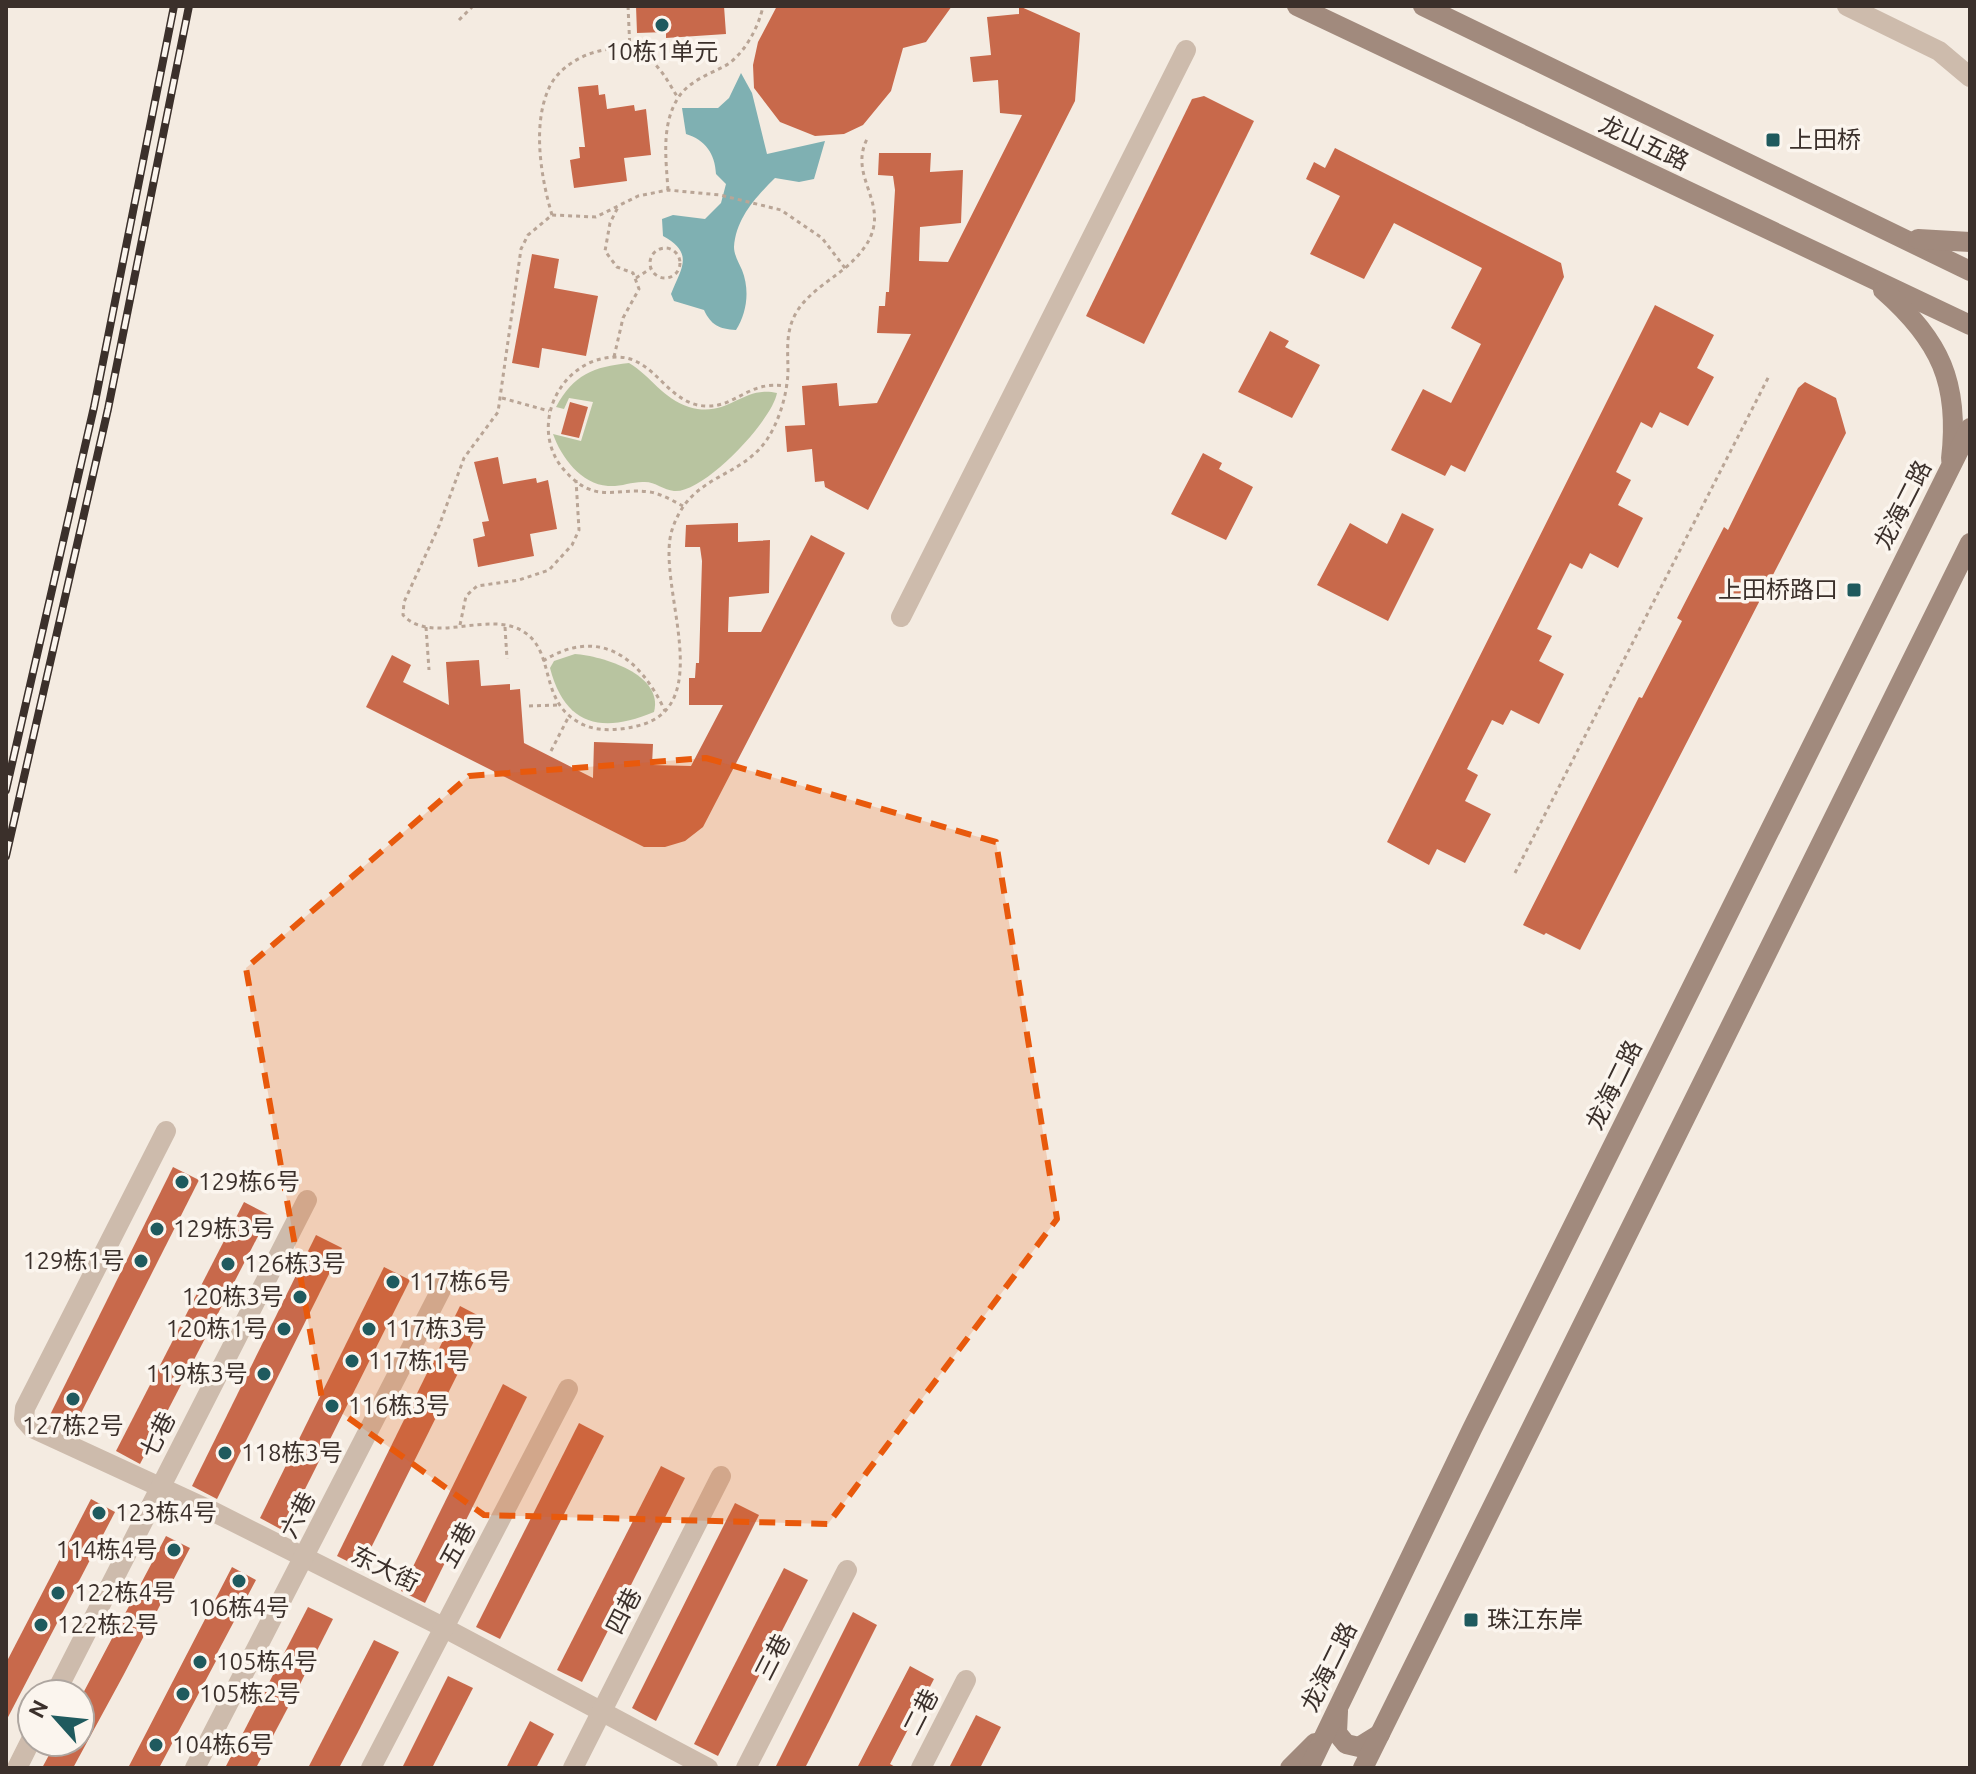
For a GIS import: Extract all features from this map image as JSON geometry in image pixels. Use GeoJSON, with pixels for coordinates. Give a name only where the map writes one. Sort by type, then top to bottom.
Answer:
{"type":"FeatureCollection","features":[{"type":"Feature","properties":{"kind":"main road","name":"龙山五路"},"geometry":{"type":"LineString","coordinates":[[1297,6],[1970,325]]}},
{"type":"Feature","properties":{"kind":"main road","name":"龙山五路"},"geometry":{"type":"LineString","coordinates":[[1423,6],[1970,271]]}},
{"type":"Feature","properties":{"kind":"main road"},"geometry":{"type":"LineString","coordinates":[[1879,226],[1934,242],[1970,242]]}},
{"type":"Feature","properties":{"kind":"main road"},"geometry":{"type":"LineString","coordinates":[[1856,269],[1900,305],[1925,331],[1939,355],[1952,394],[1959,474]]}},
{"type":"Feature","properties":{"kind":"main road","name":"龙海二路"},"geometry":{"type":"LineString","coordinates":[[1309,1768],[1479,1415],[1940,489],[1959,474],[1970,428]]}},
{"type":"Feature","properties":{"kind":"main road"},"geometry":{"type":"LineString","coordinates":[[1365,1768],[1970,543]]}},
{"type":"Feature","properties":{"kind":"main road"},"geometry":{"type":"LineString","coordinates":[[1339,1706],[1337,1733],[1346,1744],[1359,1747],[1380,1734]]}},
{"type":"Feature","properties":{"kind":"main road"},"geometry":{"type":"LineString","coordinates":[[1290,1768],[1312,1748],[1339,1706]]}},
{"type":"Feature","properties":{"kind":"street"},"geometry":{"type":"LineString","coordinates":[[1847,6],[1939,51],[1970,77]]}},
{"type":"Feature","properties":{"kind":"street"},"geometry":{"type":"LineString","coordinates":[[901,617],[1186,50]]}},
{"type":"Feature","properties":{"kind":"street","name":"东大街"},"geometry":{"type":"LineString","coordinates":[[166,1131],[25,1408],[24,1419],[32,1428],[444,1628],[708,1768]]}},
{"type":"Feature","properties":{"kind":"street","name":"七巷"},"geometry":{"type":"LineString","coordinates":[[63,1678],[307,1200]]}},
{"type":"Feature","properties":{"kind":"street","name":"六巷"},"geometry":{"type":"LineString","coordinates":[[195,1768],[444,1284]]}},
{"type":"Feature","properties":{"kind":"street","name":"五巷"},"geometry":{"type":"LineString","coordinates":[[371,1768],[568,1389]]}},
{"type":"Feature","properties":{"kind":"street","name":"四巷"},"geometry":{"type":"LineString","coordinates":[[573,1768],[721,1476]]}},
{"type":"Feature","properties":{"kind":"street","name":"三巷"},"geometry":{"type":"LineString","coordinates":[[746,1768],[847,1570]]}},
{"type":"Feature","properties":{"kind":"street","name":"二巷"},"geometry":{"type":"LineString","coordinates":[[921,1768],[966,1680]]}},
{"type":"Feature","properties":{"kind":"path"},"geometry":{"type":"LineString","coordinates":[[459,20],[473,6]]}},
{"type":"Feature","properties":{"kind":"path"},"geometry":{"type":"LineString","coordinates":[[628,6],[630,50]]}},
{"type":"Feature","properties":{"kind":"path"},"geometry":{"type":"LineString","coordinates":[[668,190],[666,134],[678,98],[691,84],[726,66],[744,47],[763,6]]}},
{"type":"Feature","properties":{"kind":"path"},"geometry":{"type":"LineString","coordinates":[[552,215],[541,162],[548,90],[573,62],[597,51],[622,47],[645,55],[660,70],[678,98]]}},
{"type":"Feature","properties":{"kind":"path"},"geometry":{"type":"LineString","coordinates":[[845,268],[822,238],[781,210],[720,195],[668,190],[638,196],[596,217],[552,215],[528,235],[521,249],[510,308],[502,398],[488,429],[464,458],[431,546],[404,602],[403,615],[411,625],[505,626],[528,634],[543,661],[548,687],[560,705],[569,716],[598,729],[621,729],[650,723],[665,711],[674,695],[681,656],[669,546],[673,529],[685,506],[706,482],[743,463],[766,440],[781,408],[786,386],[787,339],[795,315],[810,296],[845,268],[870,238],[875,225],[876,205],[863,166],[863,147],[867,139]]}},
{"type":"Feature","properties":{"kind":"path"},"geometry":{"type":"LineString","coordinates":[[614,357],[623,318],[638,297],[636,278],[628,269],[610,262],[605,251],[610,223],[619,206]]}},
{"type":"Feature","properties":{"kind":"path"},"geometry":{"type":"LineString","coordinates":[[666,248],[678,256],[680,266],[671,277],[661,278],[651,269],[650,259],[656,251],[666,248]]}},
{"type":"Feature","properties":{"kind":"path"},"geometry":{"type":"LineString","coordinates":[[636,278],[651,269]]}},
{"type":"Feature","properties":{"kind":"path"},"geometry":{"type":"LineString","coordinates":[[685,506],[650,492],[623,495],[595,491],[576,480],[552,450],[550,412],[554,395],[566,378],[589,365],[614,357],[639,361],[676,396],[705,406],[720,405],[757,386],[786,386]]}},
{"type":"Feature","properties":{"kind":"path"},"geometry":{"type":"LineString","coordinates":[[1515,873],[1769,376]]}},
{"type":"Feature","properties":{"kind":"path"},"geometry":{"type":"LineString","coordinates":[[502,398],[550,412]]}},
{"type":"Feature","properties":{"kind":"path"},"geometry":{"type":"LineString","coordinates":[[460,625],[466,596],[477,586],[519,580],[549,570],[572,545],[579,530],[576,480]]}},
{"type":"Feature","properties":{"kind":"path"},"geometry":{"type":"LineString","coordinates":[[505,626],[507,659]]}},
{"type":"Feature","properties":{"kind":"path"},"geometry":{"type":"LineString","coordinates":[[426,627],[429,670]]}},
{"type":"Feature","properties":{"kind":"path"},"geometry":{"type":"LineString","coordinates":[[543,661],[566,647],[589,644],[612,650],[653,684],[665,711]]}},
{"type":"Feature","properties":{"kind":"path"},"geometry":{"type":"LineString","coordinates":[[529,706],[560,705]]}},
{"type":"Feature","properties":{"kind":"path"},"geometry":{"type":"LineString","coordinates":[[551,751],[569,716]]}},
{"type":"Feature","properties":{"kind":"highlighted area"},"geometry":{"type":"Polygon","coordinates":[[[706,758],[996,842],[1057,1219],[828,1524],[484,1515],[322,1399],[246,968],[469,776],[706,758]]]}},
{"type":"Feature","properties":{"kind":"green space"},"geometry":{"type":"Polygon","coordinates":[[[629,363],[672,399],[703,410],[725,406],[754,394],[777,393],[763,421],[750,437],[718,469],[687,489],[674,491],[645,482],[613,486],[598,484],[573,468],[553,434],[581,441],[593,402],[569,398],[564,409],[556,407],[570,387],[586,374],[629,363]]]}},
{"type":"Feature","properties":{"kind":"green space"},"geometry":{"type":"Polygon","coordinates":[[[575,654],[614,663],[641,677],[655,699],[654,712],[618,723],[588,720],[576,713],[565,702],[550,668],[554,661],[575,654]]]}},
{"type":"Feature","properties":{"kind":"water"},"geometry":{"type":"Polygon","coordinates":[[[741,73],[752,93],[767,154],[825,141],[814,179],[799,182],[775,178],[743,217],[734,247],[746,285],[746,301],[736,330],[716,325],[704,310],[674,301],[671,294],[683,262],[682,255],[673,242],[663,236],[662,219],[673,215],[705,219],[721,203],[726,184],[716,174],[708,148],[686,134],[682,108],[718,108],[729,98],[741,73]]]}},
{"type":"Feature","properties":{"kind":"building"},"geometry":{"type":"Polygon","coordinates":[[[636,6],[724,6],[726,34],[666,38],[666,32],[637,33],[636,6]]]}},
{"type":"Feature","properties":{"kind":"building"},"geometry":{"type":"Polygon","coordinates":[[[777,6],[952,6],[926,42],[903,48],[891,91],[863,125],[844,134],[815,136],[780,122],[754,88],[753,65],[758,42],[777,6]]]}},
{"type":"Feature","properties":{"kind":"building"},"geometry":{"type":"Polygon","coordinates":[[[1019,6],[1080,33],[1075,101],[868,510],[825,487],[824,481],[815,482],[812,449],[787,452],[785,426],[805,425],[802,386],[837,383],[839,406],[877,403],[911,334],[877,333],[879,306],[885,306],[886,292],[889,292],[895,190],[893,176],[878,175],[879,153],[931,153],[930,172],[963,170],[961,223],[920,227],[919,261],[948,262],[1022,115],[1000,113],[998,80],[973,82],[970,57],[991,55],[987,17],[1019,14],[1019,6]]]}},
{"type":"Feature","properties":{"kind":"building"},"geometry":{"type":"Polygon","coordinates":[[[598,85],[599,95],[605,94],[607,109],[634,105],[635,111],[646,109],[651,155],[624,158],[627,181],[574,188],[570,160],[580,158],[579,147],[585,147],[578,87],[598,85]]]}},
{"type":"Feature","properties":{"kind":"building"},"geometry":{"type":"Polygon","coordinates":[[[1204,96],[1254,121],[1144,344],[1086,316],[1192,99],[1204,96]]]}},
{"type":"Feature","properties":{"kind":"building"},"geometry":{"type":"Polygon","coordinates":[[[1335,148],[1561,263],[1564,277],[1465,472],[1451,465],[1445,476],[1391,450],[1423,389],[1451,403],[1481,344],[1451,328],[1482,268],[1394,223],[1364,279],[1310,254],[1340,196],[1306,179],[1314,162],[1325,168],[1335,148]]]}},
{"type":"Feature","properties":{"kind":"building"},"geometry":{"type":"Polygon","coordinates":[[[532,254],[559,259],[554,288],[598,296],[586,356],[542,348],[539,368],[512,363],[532,254]]]}},
{"type":"Feature","properties":{"kind":"building"},"geometry":{"type":"Polygon","coordinates":[[[1655,305],[1714,335],[1697,368],[1714,377],[1688,426],[1660,412],[1652,428],[1641,422],[1616,472],[1631,480],[1618,505],[1643,518],[1618,568],[1590,553],[1582,569],[1570,563],[1537,629],[1552,636],[1539,661],[1564,674],[1539,724],[1511,710],[1503,725],[1492,720],[1467,769],[1478,775],[1465,801],[1491,814],[1465,863],[1437,849],[1429,865],[1387,842],[1655,305]]]}},
{"type":"Feature","properties":{"kind":"building"},"geometry":{"type":"Polygon","coordinates":[[[1270,331],[1289,341],[1285,347],[1320,365],[1292,418],[1238,392],[1270,331]]]}},
{"type":"Feature","properties":{"kind":"building"},"geometry":{"type":"Polygon","coordinates":[[[1805,382],[1836,398],[1846,433],[1580,950],[1523,925],[1639,697],[1642,698],[1682,621],[1677,618],[1724,527],[1728,530],[1798,388],[1805,382]]]}},
{"type":"Feature","properties":{"kind":"building"},"geometry":{"type":"Polygon","coordinates":[[[570,402],[588,407],[579,438],[561,434],[570,402]]]}},
{"type":"Feature","properties":{"kind":"building"},"geometry":{"type":"Polygon","coordinates":[[[1203,453],[1222,463],[1219,469],[1253,487],[1226,540],[1171,514],[1203,453]]]}},
{"type":"Feature","properties":{"kind":"building"},"geometry":{"type":"Polygon","coordinates":[[[498,457],[503,484],[536,478],[537,483],[548,480],[557,529],[530,534],[534,556],[478,567],[473,539],[485,536],[482,522],[489,521],[474,462],[498,457]]]}},
{"type":"Feature","properties":{"kind":"building"},"geometry":{"type":"Polygon","coordinates":[[[1402,513],[1434,529],[1388,621],[1317,585],[1350,523],[1387,544],[1402,513]]]}},
{"type":"Feature","properties":{"kind":"building"},"geometry":{"type":"Polygon","coordinates":[[[738,523],[738,542],[770,540],[769,593],[729,597],[728,632],[761,632],[811,535],[845,553],[703,827],[685,841],[665,847],[644,847],[366,707],[392,655],[411,665],[403,682],[449,705],[446,662],[479,660],[481,686],[510,684],[510,690],[520,689],[524,743],[593,778],[594,742],[653,744],[652,765],[691,766],[723,705],[689,705],[689,678],[695,678],[696,663],[699,663],[702,561],[700,547],[685,547],[686,525],[738,523]]]}},
{"type":"Feature","properties":{"kind":"building"},"geometry":{"type":"Polygon","coordinates":[[[173,1167],[199,1180],[73,1429],[49,1417],[173,1167]]]}},
{"type":"Feature","properties":{"kind":"building"},"geometry":{"type":"Polygon","coordinates":[[[244,1202],[269,1215],[140,1464],[116,1451],[244,1202]]]}},
{"type":"Feature","properties":{"kind":"building"},"geometry":{"type":"Polygon","coordinates":[[[316,1235],[342,1248],[217,1499],[192,1486],[316,1235]]]}},
{"type":"Feature","properties":{"kind":"building"},"geometry":{"type":"Polygon","coordinates":[[[384,1267],[410,1280],[284,1531],[260,1518],[384,1267]]]}},
{"type":"Feature","properties":{"kind":"building"},"geometry":{"type":"Polygon","coordinates":[[[460,1306],[485,1319],[361,1568],[337,1556],[460,1306]]]}},
{"type":"Feature","properties":{"kind":"building"},"geometry":{"type":"Polygon","coordinates":[[[503,1384],[527,1397],[425,1603],[401,1591],[503,1384]]]}},
{"type":"Feature","properties":{"kind":"building"},"geometry":{"type":"Polygon","coordinates":[[[579,1423],[604,1436],[500,1639],[476,1627],[579,1423]]]}},
{"type":"Feature","properties":{"kind":"building"},"geometry":{"type":"Polygon","coordinates":[[[661,1466],[685,1478],[582,1682],[557,1670],[661,1466]]]}},
{"type":"Feature","properties":{"kind":"building"},"geometry":{"type":"Polygon","coordinates":[[[91,1499],[115,1512],[28,1678],[16,1678],[16,1702],[6,1721],[6,1663],[91,1499]]]}},
{"type":"Feature","properties":{"kind":"building"},"geometry":{"type":"Polygon","coordinates":[[[735,1503],[759,1515],[656,1721],[632,1708],[735,1503]]]}},
{"type":"Feature","properties":{"kind":"building"},"geometry":{"type":"Polygon","coordinates":[[[166,1536],[190,1548],[96,1726],[96,1678],[91,1678],[166,1536]]]}},
{"type":"Feature","properties":{"kind":"building"},"geometry":{"type":"Polygon","coordinates":[[[232,1567],[256,1580],[214,1659],[216,1661],[159,1768],[128,1768],[232,1567]]]}},
{"type":"Feature","properties":{"kind":"building"},"geometry":{"type":"Polygon","coordinates":[[[784,1568],[808,1580],[718,1756],[694,1744],[784,1568]]]}},
{"type":"Feature","properties":{"kind":"building"},"geometry":{"type":"Polygon","coordinates":[[[308,1607],[333,1619],[292,1700],[256,1768],[225,1768],[308,1607]]]}},
{"type":"Feature","properties":{"kind":"building"},"geometry":{"type":"Polygon","coordinates":[[[853,1612],[877,1625],[830,1719],[805,1768],[775,1768],[853,1612]]]}},
{"type":"Feature","properties":{"kind":"building"},"geometry":{"type":"Polygon","coordinates":[[[374,1640],[399,1652],[358,1732],[339,1768],[308,1768],[374,1640]]]}},
{"type":"Feature","properties":{"kind":"building"},"geometry":{"type":"Polygon","coordinates":[[[910,1666],[934,1679],[890,1764],[897,1768],[857,1768],[910,1666]]]}},
{"type":"Feature","properties":{"kind":"building"},"geometry":{"type":"Polygon","coordinates":[[[448,1676],[473,1688],[432,1768],[402,1768],[448,1676]]]}},
{"type":"Feature","properties":{"kind":"building"},"geometry":{"type":"Polygon","coordinates":[[[976,1715],[1001,1727],[980,1768],[949,1768],[976,1715]]]}},
{"type":"Feature","properties":{"kind":"building"},"geometry":{"type":"Polygon","coordinates":[[[530,1721],[554,1734],[536,1768],[506,1768],[530,1721]]]}},
{"type":"Feature","properties":{"kind":"building"},"geometry":{"type":"Polygon","coordinates":[[[47,1758],[78,1758],[73,1768],[42,1768],[47,1758]]]}},
{"type":"Feature","properties":{"kind":"railway"},"geometry":{"type":"LineString","coordinates":[[6,790],[94,407],[174,6]]}},
{"type":"Feature","properties":{"kind":"railway"},"geometry":{"type":"LineString","coordinates":[[6,856],[108,409],[189,6]]}},
{"type":"Feature","properties":{"kind":"place","name":"10栋1单元"},"geometry":{"type":"Point","coordinates":[662,25]}},
{"type":"Feature","properties":{"kind":"place","name":"上田桥"},"geometry":{"type":"Point","coordinates":[1773,140]}},
{"type":"Feature","properties":{"kind":"place","name":"上田桥路口"},"geometry":{"type":"Point","coordinates":[1854,590]}},
{"type":"Feature","properties":{"kind":"place","name":"129栋6号"},"geometry":{"type":"Point","coordinates":[182,1182]}},
{"type":"Feature","properties":{"kind":"place","name":"129栋3号"},"geometry":{"type":"Point","coordinates":[157,1229]}},
{"type":"Feature","properties":{"kind":"place","name":"129栋1号"},"geometry":{"type":"Point","coordinates":[141,1261]}},
{"type":"Feature","properties":{"kind":"place","name":"126栋3号"},"geometry":{"type":"Point","coordinates":[228,1264]}},
{"type":"Feature","properties":{"kind":"place","name":"117栋6号"},"geometry":{"type":"Point","coordinates":[393,1282]}},
{"type":"Feature","properties":{"kind":"place","name":"120栋3号"},"geometry":{"type":"Point","coordinates":[300,1297]}},
{"type":"Feature","properties":{"kind":"place","name":"120栋1号"},"geometry":{"type":"Point","coordinates":[284,1329]}},
{"type":"Feature","properties":{"kind":"place","name":"117栋3号"},"geometry":{"type":"Point","coordinates":[369,1329]}},
{"type":"Feature","properties":{"kind":"place","name":"117栋1号"},"geometry":{"type":"Point","coordinates":[352,1361]}},
{"type":"Feature","properties":{"kind":"place","name":"119栋3号"},"geometry":{"type":"Point","coordinates":[264,1374]}},
{"type":"Feature","properties":{"kind":"place","name":"127栋2号"},"geometry":{"type":"Point","coordinates":[73,1399]}},
{"type":"Feature","properties":{"kind":"place","name":"116栋3号"},"geometry":{"type":"Point","coordinates":[332,1406]}},
{"type":"Feature","properties":{"kind":"place","name":"118栋3号"},"geometry":{"type":"Point","coordinates":[225,1453]}},
{"type":"Feature","properties":{"kind":"place","name":"123栋4号"},"geometry":{"type":"Point","coordinates":[99,1513]}},
{"type":"Feature","properties":{"kind":"place","name":"114栋4号"},"geometry":{"type":"Point","coordinates":[174,1550]}},
{"type":"Feature","properties":{"kind":"place","name":"106栋4号"},"geometry":{"type":"Point","coordinates":[239,1581]}},
{"type":"Feature","properties":{"kind":"place","name":"122栋4号"},"geometry":{"type":"Point","coordinates":[58,1593]}},
{"type":"Feature","properties":{"kind":"place","name":"珠江东岸"},"geometry":{"type":"Point","coordinates":[1471,1620]}},
{"type":"Feature","properties":{"kind":"place","name":"122栋2号"},"geometry":{"type":"Point","coordinates":[41,1625]}},
{"type":"Feature","properties":{"kind":"place","name":"105栋4号"},"geometry":{"type":"Point","coordinates":[200,1662]}},
{"type":"Feature","properties":{"kind":"place","name":"105栋2号"},"geometry":{"type":"Point","coordinates":[183,1694]}},
{"type":"Feature","properties":{"kind":"place","name":"104栋6号"},"geometry":{"type":"Point","coordinates":[156,1745]}}]}
